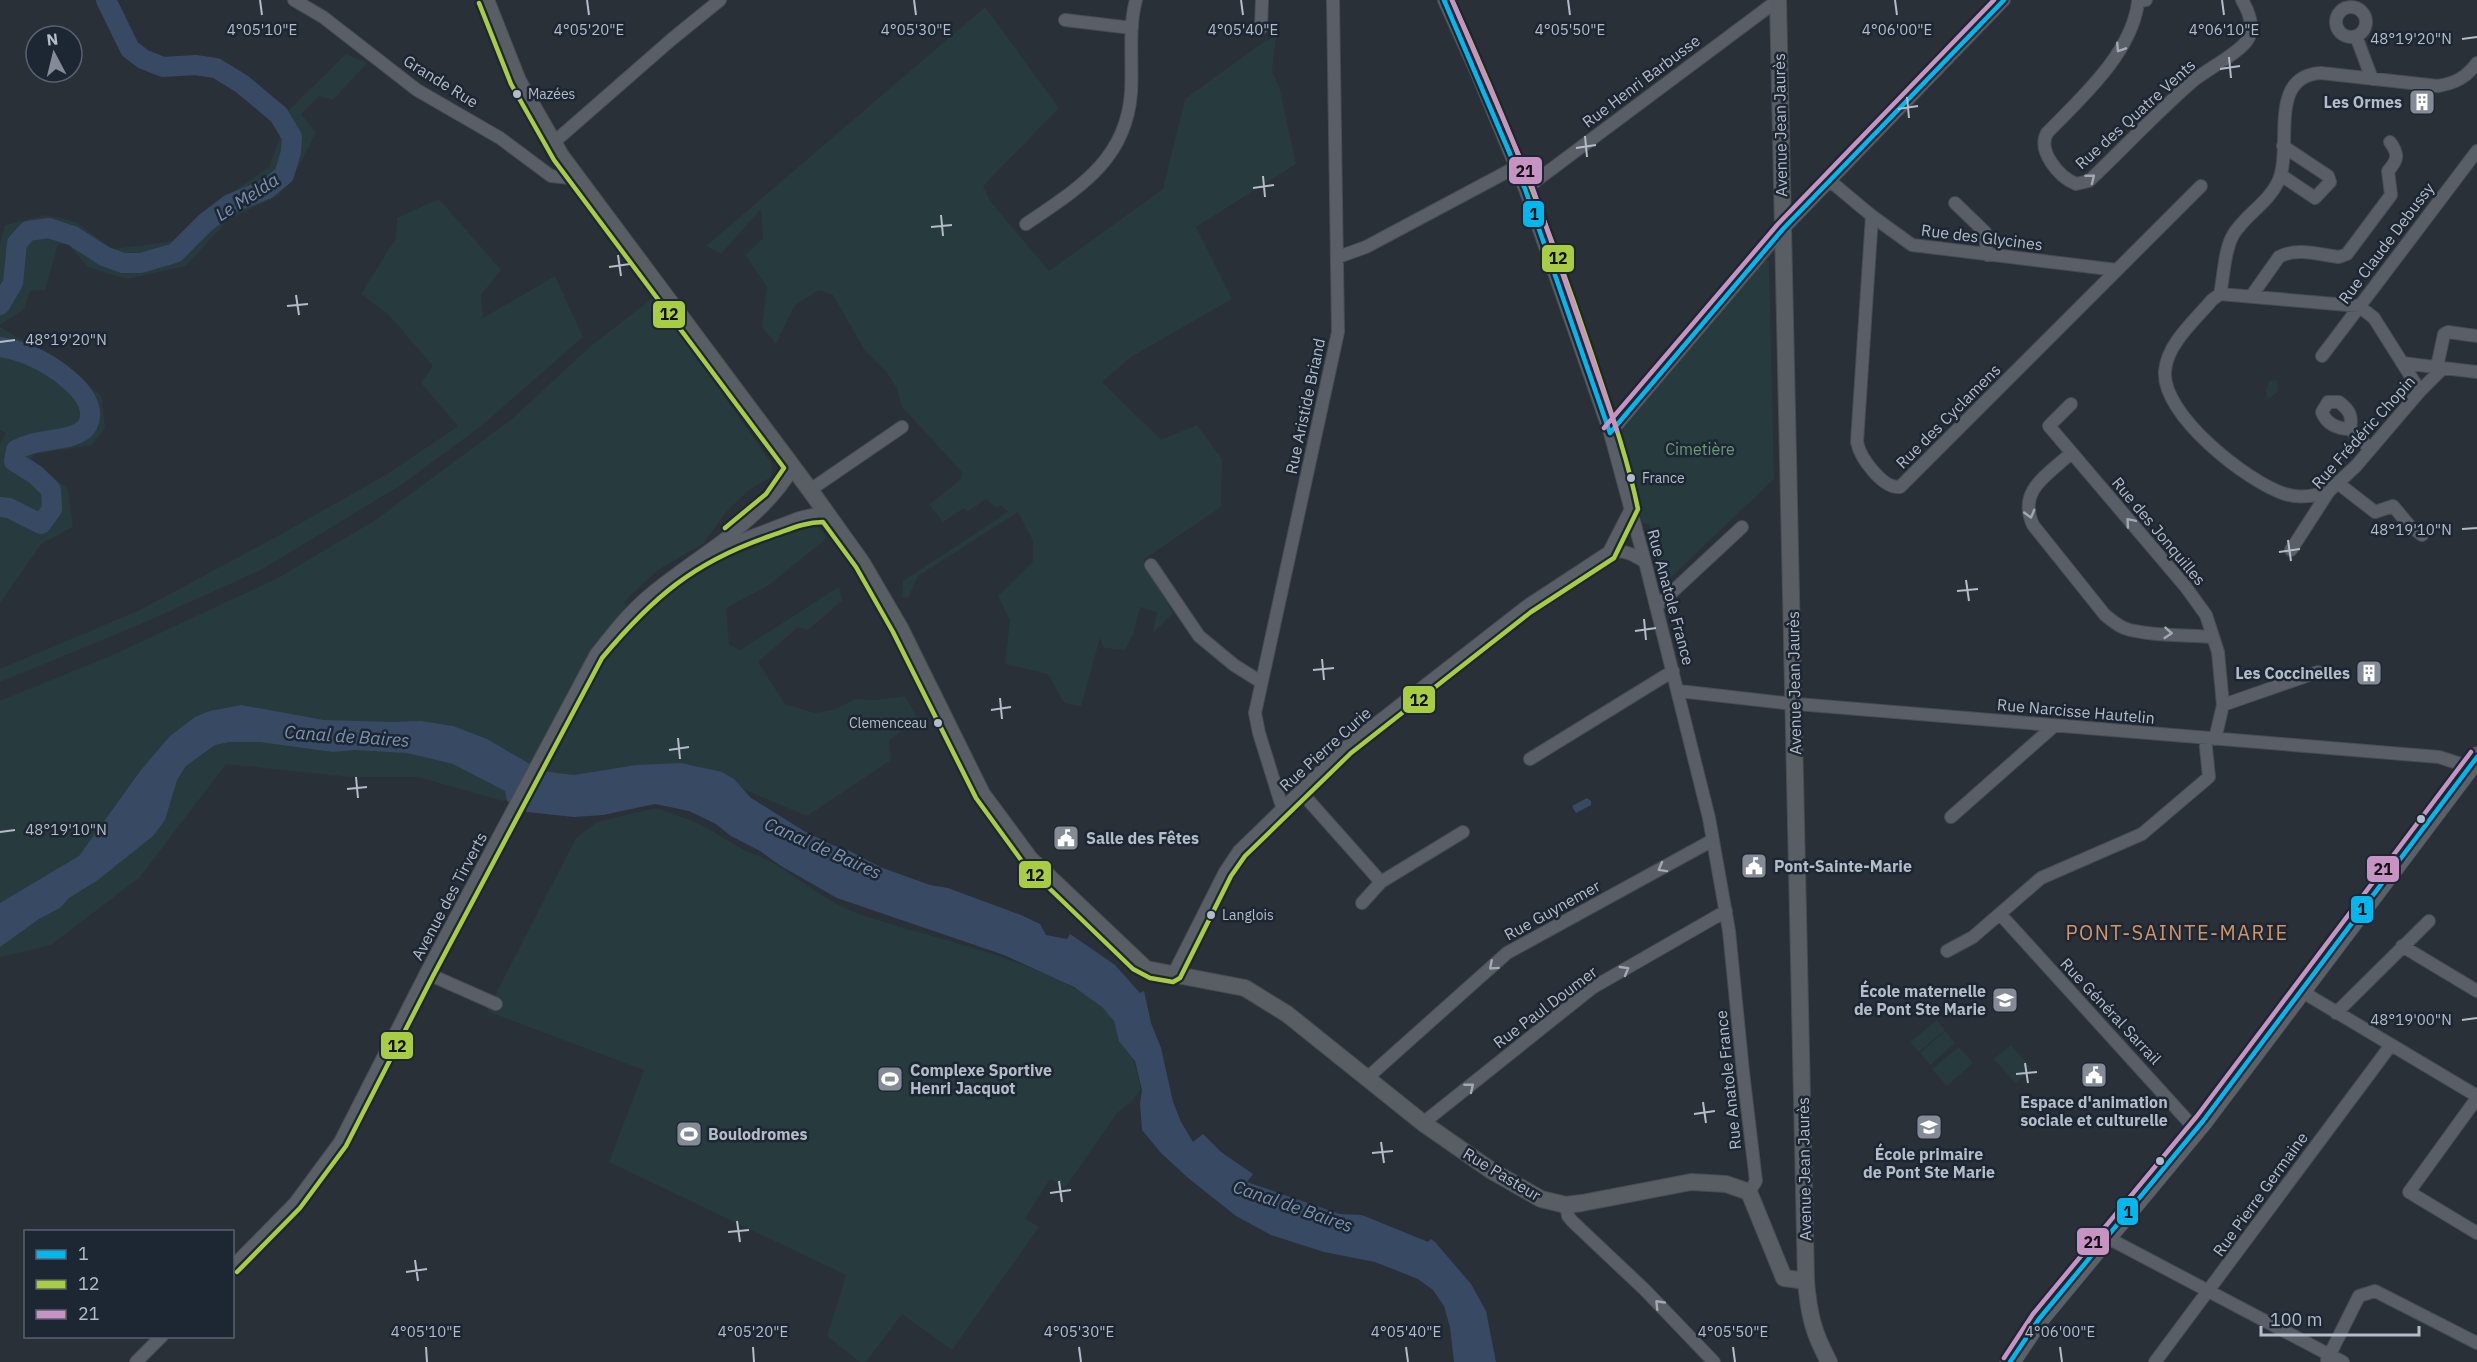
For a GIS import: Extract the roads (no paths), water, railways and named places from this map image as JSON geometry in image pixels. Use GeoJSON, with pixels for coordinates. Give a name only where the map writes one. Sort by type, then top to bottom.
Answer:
{"type":"FeatureCollection","features":[{"type":"Feature","properties":{"kind":"main road"},"geometry":{"type":"LineString","coordinates":[[486,0],[510,64],[553,143],[574,175],[810,489],[827,515]]}},
{"type":"Feature","properties":{"kind":"main road","name":"Avenue Jean Jaurès"},"geometry":{"type":"LineString","coordinates":[[1778,0],[1806,1281],[1809,1314],[1817,1340],[1829,1362]]}},
{"type":"Feature","properties":{"kind":"main road","name":"Rue Pasteur"},"geometry":{"type":"LineString","coordinates":[[827,515],[862,563],[900,628],[982,794],[1037,866],[1138,963],[1152,971],[1245,988],[1287,1014],[1424,1123],[1492,1171],[1541,1199],[1566,1205],[1691,1182],[1726,1184],[1749,1192]]}},
{"type":"Feature","properties":{"kind":"main road"},"geometry":{"type":"LineString","coordinates":[[2010,1362],[2038,1319],[2196,1130],[2475,765]]}},
{"type":"Feature","properties":{"kind":"main road"},"geometry":{"type":"LineString","coordinates":[[1749,1192],[1784,1278],[1806,1281]]}},
{"type":"Feature","properties":{"kind":"street","name":"Grande Rue"},"geometry":{"type":"LineString","coordinates":[[294,0],[323,17],[417,90],[500,138],[551,176],[571,178],[574,175]]}},
{"type":"Feature","properties":{"kind":"street"},"geometry":{"type":"LineString","coordinates":[[553,143],[720,0]]}},
{"type":"Feature","properties":{"kind":"street"},"geometry":{"type":"LineString","coordinates":[[1026,224],[1089,178],[1113,151],[1128,115],[1131,93],[1132,28],[1136,0]]}},
{"type":"Feature","properties":{"kind":"street"},"geometry":{"type":"LineString","coordinates":[[1261,28],[1262,0]]}},
{"type":"Feature","properties":{"kind":"street","name":"Rue Aristide Briand"},"geometry":{"type":"LineString","coordinates":[[1283,810],[1255,713],[1335,351],[1339,312],[1333,0]]}},
{"type":"Feature","properties":{"kind":"street","name":"Rue Anatole France"},"geometry":{"type":"LineString","coordinates":[[1444,0],[1525,189],[1610,433],[1673,671],[1713,840],[1726,911],[1756,1181],[1749,1192]]}},
{"type":"Feature","properties":{"kind":"street","name":"Rue Henri Barbusse"},"geometry":{"type":"LineString","coordinates":[[1525,189],[1778,0]]}},
{"type":"Feature","properties":{"kind":"street"},"geometry":{"type":"LineString","coordinates":[[1610,433],[1783,229],[2004,0]]}},
{"type":"Feature","properties":{"kind":"street","name":"Rue des Quatre Vents"},"geometry":{"type":"LineString","coordinates":[[2140,1],[2122,45],[2088,92],[2047,133],[2043,140],[2045,152],[2063,176],[2076,184],[2089,181],[2191,83],[2241,48],[2251,33],[2251,22],[2242,0]]}},
{"type":"Feature","properties":{"kind":"street"},"geometry":{"type":"LineString","coordinates":[[1065,20],[1132,28]]}},
{"type":"Feature","properties":{"kind":"street"},"geometry":{"type":"LineString","coordinates":[[2356,36],[2372,79]]}},
{"type":"Feature","properties":{"kind":"street"},"geometry":{"type":"LineString","coordinates":[[2220,294],[2232,237],[2270,194],[2281,175],[2288,97],[2297,80],[2321,73],[2438,86],[2462,79],[2477,63]]}},
{"type":"Feature","properties":{"kind":"street"},"geometry":{"type":"LineString","coordinates":[[2252,296],[2279,257],[2285,254],[2293,252],[2340,257],[2347,254],[2391,195],[2392,189],[2387,176],[2397,159],[2397,154],[2390,142]]}},
{"type":"Feature","properties":{"kind":"street"},"geometry":{"type":"LineString","coordinates":[[2281,175],[2315,198],[2330,182],[2328,176],[2283,146]]}},
{"type":"Feature","properties":{"kind":"street","name":"Rue Claude Debussy"},"geometry":{"type":"LineString","coordinates":[[2322,356],[2477,151]]}},
{"type":"Feature","properties":{"kind":"street"},"geometry":{"type":"LineString","coordinates":[[1338,257],[1366,247],[1516,167]]}},
{"type":"Feature","properties":{"kind":"street","name":"Rue des Glycines"},"geometry":{"type":"LineString","coordinates":[[1829,180],[1872,216],[1912,245],[2117,270]]}},
{"type":"Feature","properties":{"kind":"street","name":"Rue des Cyclamens"},"geometry":{"type":"LineString","coordinates":[[1872,216],[1857,442],[1859,452],[1884,483],[1893,488],[1900,487],[2201,186]]}},
{"type":"Feature","properties":{"kind":"street"},"geometry":{"type":"LineString","coordinates":[[1955,203],[1985,232],[1987,255]]}},
{"type":"Feature","properties":{"kind":"street"},"geometry":{"type":"LineString","coordinates":[[2420,391],[2374,318],[2359,306],[2252,296],[2220,294],[2212,300],[2168,355],[2164,374],[2170,394],[2180,410],[2215,450],[2252,478],[2275,490],[2296,496],[2309,496],[2334,487],[2375,512],[2393,506],[2409,525],[2422,535]]}},
{"type":"Feature","properties":{"kind":"street"},"geometry":{"type":"LineString","coordinates":[[2440,368],[2444,334],[2448,332],[2477,336]]}},
{"type":"Feature","properties":{"kind":"street","name":"Rue Frédéric Chopin"},"geometry":{"type":"LineString","coordinates":[[2402,363],[2477,372]]}},
{"type":"Feature","properties":{"kind":"street","name":"Rue Frédéric Chopin"},"geometry":{"type":"LineString","coordinates":[[2291,550],[2334,487],[2440,368]]}},
{"type":"Feature","properties":{"kind":"street","name":"Rue des Jonquilles"},"geometry":{"type":"LineString","coordinates":[[2000,914],[2041,878],[2142,834],[2209,777],[2210,739],[2223,705],[2218,652],[2206,615],[2185,586],[2049,426],[2071,404]]}},
{"type":"Feature","properties":{"kind":"street"},"geometry":{"type":"LineString","coordinates":[[810,489],[902,427]]}},
{"type":"Feature","properties":{"kind":"street"},"geometry":{"type":"LineString","coordinates":[[2350,429],[2370,449]]}},
{"type":"Feature","properties":{"kind":"street"},"geometry":{"type":"LineString","coordinates":[[2071,453],[2031,491],[2027,501],[2028,513],[2033,525],[2105,615],[2115,623],[2125,629],[2213,637]]}},
{"type":"Feature","properties":{"kind":"street","name":"Avenue des Tirverts"},"geometry":{"type":"LineString","coordinates":[[234,1265],[295,1203],[340,1142],[426,973],[596,654],[627,616],[647,597],[675,574],[707,554],[772,499],[793,468]]}},
{"type":"Feature","properties":{"kind":"street","name":"Rue Pierre Curie"},"geometry":{"type":"LineString","coordinates":[[1173,975],[1239,850],[1346,747],[1527,606],[1609,552],[1631,509]]}},
{"type":"Feature","properties":{"kind":"street","name":"Avenue des Tirverts"},"geometry":{"type":"LineString","coordinates":[[707,554],[799,518],[812,514],[827,515]]}},
{"type":"Feature","properties":{"kind":"street"},"geometry":{"type":"LineString","coordinates":[[1656,608],[1742,527]]}},
{"type":"Feature","properties":{"kind":"street"},"geometry":{"type":"LineString","coordinates":[[1609,552],[1617,550],[1626,552],[1645,562]]}},
{"type":"Feature","properties":{"kind":"street"},"geometry":{"type":"LineString","coordinates":[[1151,565],[1199,636],[1261,682]]}},
{"type":"Feature","properties":{"kind":"street"},"geometry":{"type":"LineString","coordinates":[[1530,759],[1673,671]]}},
{"type":"Feature","properties":{"kind":"street"},"geometry":{"type":"LineString","coordinates":[[2223,705],[2318,672]]}},
{"type":"Feature","properties":{"kind":"street","name":"Rue Narcisse Hautelin"},"geometry":{"type":"LineString","coordinates":[[1678,692],[1794,704],[2439,757],[2475,765]]}},
{"type":"Feature","properties":{"kind":"street"},"geometry":{"type":"LineString","coordinates":[[1951,817],[2054,726]]}},
{"type":"Feature","properties":{"kind":"street"},"geometry":{"type":"LineString","coordinates":[[1301,792],[1381,882]]}},
{"type":"Feature","properties":{"kind":"street"},"geometry":{"type":"LineString","coordinates":[[1362,903],[1381,882],[1463,832]]}},
{"type":"Feature","properties":{"kind":"street","name":"Rue Guynemer"},"geometry":{"type":"LineString","coordinates":[[1367,1078],[1507,953],[1713,840]]}},
{"type":"Feature","properties":{"kind":"street","name":"Rue Paul Doumer"},"geometry":{"type":"LineString","coordinates":[[1424,1123],[1593,988],[1726,911]]}},
{"type":"Feature","properties":{"kind":"street"},"geometry":{"type":"LineString","coordinates":[[1947,951],[1973,937],[2000,914]]}},
{"type":"Feature","properties":{"kind":"street","name":"Rue Général Sarrail"},"geometry":{"type":"LineString","coordinates":[[2000,914],[2196,1130]]}},
{"type":"Feature","properties":{"kind":"street"},"geometry":{"type":"LineString","coordinates":[[2336,1013],[2429,921]]}},
{"type":"Feature","properties":{"kind":"street"},"geometry":{"type":"LineString","coordinates":[[2402,946],[2477,991]]}},
{"type":"Feature","properties":{"kind":"street"},"geometry":{"type":"LineString","coordinates":[[426,973],[495,1004]]}},
{"type":"Feature","properties":{"kind":"street"},"geometry":{"type":"LineString","coordinates":[[2301,991],[2477,1097],[2409,1192],[2477,1233]]}},
{"type":"Feature","properties":{"kind":"street","name":"Rue Pierre Germaine"},"geometry":{"type":"LineString","coordinates":[[2155,1362],[2391,1045]]}},
{"type":"Feature","properties":{"kind":"street"},"geometry":{"type":"LineString","coordinates":[[1566,1205],[1568,1216],[1572,1221],[1645,1290],[1714,1362]]}},
{"type":"Feature","properties":{"kind":"street"},"geometry":{"type":"LineString","coordinates":[[2106,1237],[2327,1358],[2343,1362]]}},
{"type":"Feature","properties":{"kind":"street"},"geometry":{"type":"LineString","coordinates":[[2327,1358],[2360,1296],[2375,1291],[2477,1342]]}},
{"type":"Feature","properties":{"kind":"street"},"geometry":{"type":"LineString","coordinates":[[136,1362],[160,1338]]}},
{"type":"Feature","properties":{"kind":"water","name":"Canal de Baires"},"geometry":{"type":"Polygon","coordinates":[[[241,705],[324,720],[421,721],[453,726],[487,739],[540,770],[556,773],[574,775],[636,765],[681,763],[722,772],[734,779],[751,798],[804,831],[832,845],[846,849],[880,867],[930,885],[948,888],[1021,915],[1040,924],[1046,935],[1067,939],[1070,934],[1115,965],[1140,993],[1144,991],[1151,1023],[1161,1048],[1173,1102],[1193,1142],[1203,1134],[1221,1152],[1253,1174],[1247,1182],[1340,1214],[1362,1215],[1428,1242],[1431,1239],[1471,1284],[1486,1311],[1496,1362],[1454,1362],[1450,1327],[1444,1306],[1433,1290],[1418,1279],[1375,1262],[1324,1252],[1271,1235],[1236,1216],[1187,1177],[1161,1153],[1142,1130],[1140,1103],[1142,1090],[1135,1061],[1119,1041],[1114,1021],[1102,1007],[1074,987],[1004,955],[837,898],[731,836],[716,824],[689,811],[655,804],[603,815],[574,817],[527,812],[507,801],[505,791],[453,764],[407,753],[355,750],[333,752],[260,742],[229,742],[215,745],[186,766],[177,780],[165,820],[153,836],[98,880],[69,898],[60,908],[39,919],[0,947],[0,903],[79,856],[141,770],[170,736],[195,717],[210,711],[241,705]]]}},
{"type":"Feature","properties":{"kind":"water"},"geometry":{"type":"Polygon","coordinates":[[[1587,798],[1591,801],[1591,805],[1576,813],[1572,806],[1587,798]]]}},
{"type":"Feature","properties":{"kind":"waterway","name":"Le Melda"},"geometry":{"type":"LineString","coordinates":[[0,305],[13,283],[17,243],[28,231],[49,228],[73,236],[104,256],[123,263],[141,263],[175,253],[205,223],[230,204],[267,189],[284,175],[291,152],[292,137],[279,115],[242,84],[216,68],[195,65],[163,67],[143,59],[130,49],[106,0]]}},
{"type":"Feature","properties":{"kind":"waterway","name":"Le Melda"},"geometry":{"type":"LineString","coordinates":[[0,347],[27,354],[59,372],[85,397],[90,416],[85,428],[75,435],[33,443],[16,450],[14,461],[36,475],[51,490],[52,509],[41,524],[9,508],[0,507]]}},
{"type":"Feature","properties":{"kind":"place","name":"Mazées"},"geometry":{"type":"Point","coordinates":[517,94]}},
{"type":"Feature","properties":{"kind":"place","name":"Les Ormes"},"geometry":{"type":"Point","coordinates":[2422,102]}},
{"type":"Feature","properties":{"kind":"place","name":"France"},"geometry":{"type":"Point","coordinates":[1631,478]}},
{"type":"Feature","properties":{"kind":"place","name":"Les Coccinelles"},"geometry":{"type":"Point","coordinates":[2369,673]}},
{"type":"Feature","properties":{"kind":"place","name":"Clemenceau"},"geometry":{"type":"Point","coordinates":[938,723]}},
{"type":"Feature","properties":{"kind":"place","name":"Salle des Fêtes"},"geometry":{"type":"Point","coordinates":[1066,838]}},
{"type":"Feature","properties":{"kind":"place","name":"Pont-Sainte-Marie"},"geometry":{"type":"Point","coordinates":[1754,866]}},
{"type":"Feature","properties":{"kind":"place","name":"Langlois"},"geometry":{"type":"Point","coordinates":[1211,915]}},
{"type":"Feature","properties":{"kind":"place","name":"École maternelle de Pont Ste Marie"},"geometry":{"type":"Point","coordinates":[2005,1000]}},
{"type":"Feature","properties":{"kind":"place","name":"Espace d'animation sociale et culturelle"},"geometry":{"type":"Point","coordinates":[2094,1075]}},
{"type":"Feature","properties":{"kind":"place","name":"Complexe Sportive Henri Jacquot"},"geometry":{"type":"Point","coordinates":[890,1079]}},
{"type":"Feature","properties":{"kind":"place","name":"École primaire de Pont Ste Marie"},"geometry":{"type":"Point","coordinates":[1929,1127]}},
{"type":"Feature","properties":{"kind":"place","name":"Boulodromes"},"geometry":{"type":"Point","coordinates":[689,1134]}},
{"type":"Feature","properties":{"kind":"district","name":"PONT-SAINTE-MARIE"},"geometry":{"type":"Point","coordinates":[2177,932]}},
{"type":"Feature","properties":{"kind":"park label","name":"Cimetière"},"geometry":{"type":"Point","coordinates":[1700,449]}}]}
